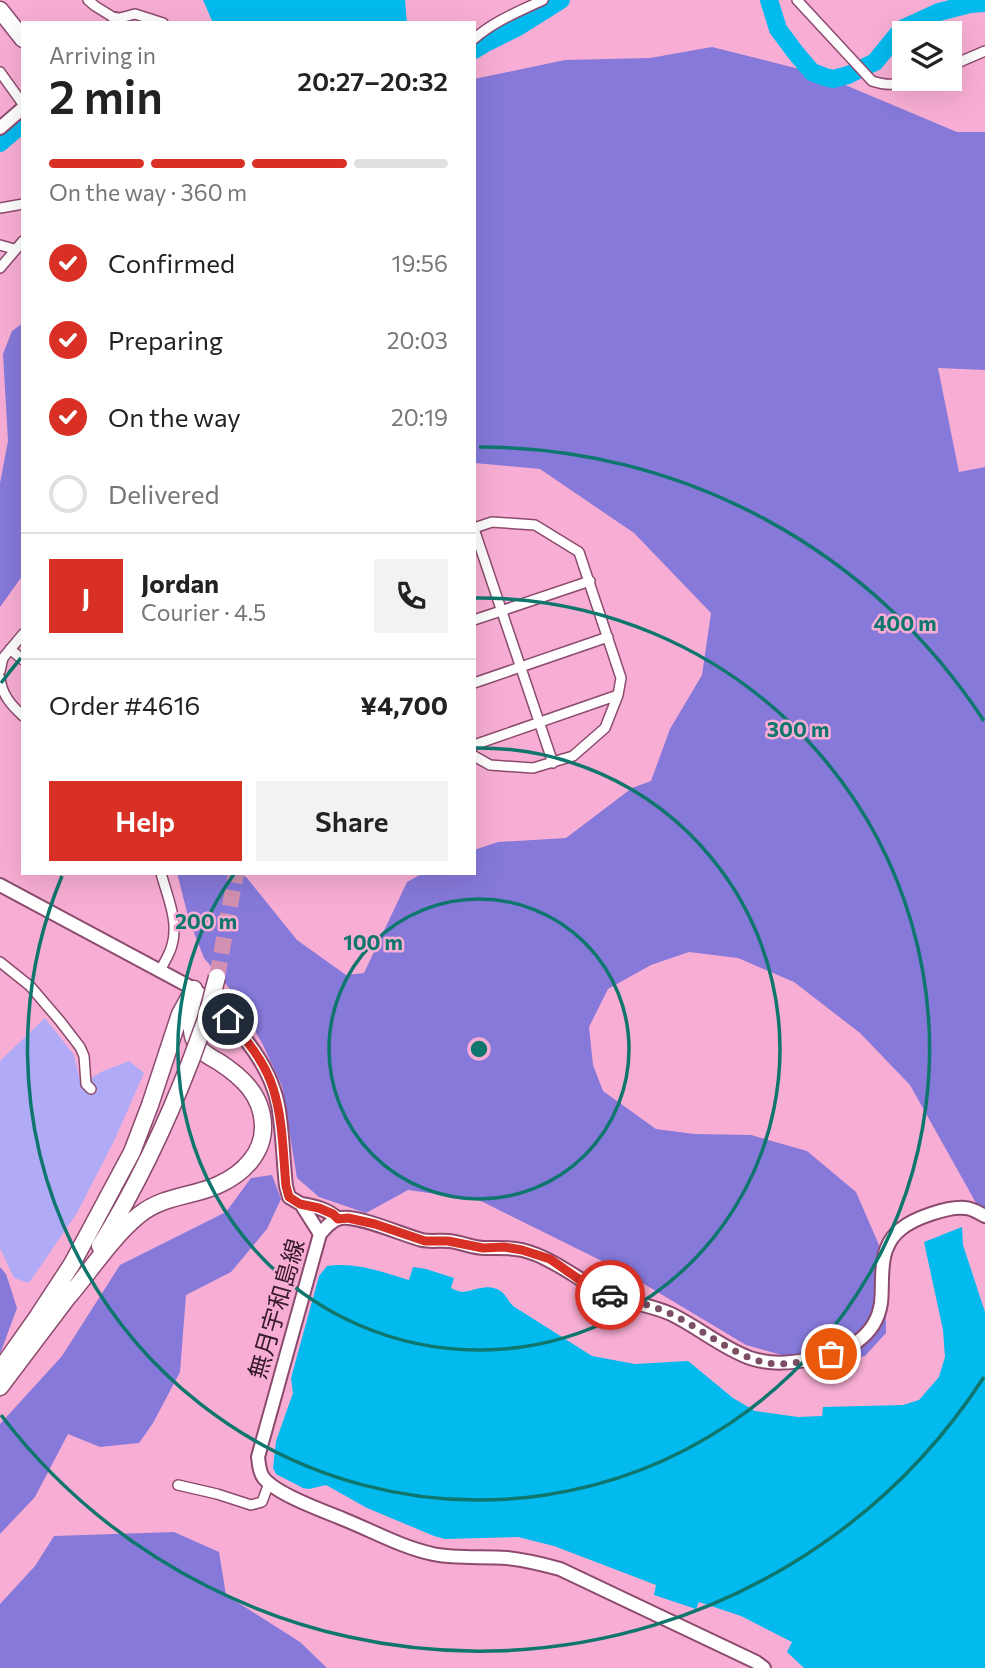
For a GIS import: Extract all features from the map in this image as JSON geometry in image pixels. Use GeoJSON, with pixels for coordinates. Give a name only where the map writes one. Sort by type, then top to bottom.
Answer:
{"type":"FeatureCollection","features":[{"type":"Feature","properties":{"kind":"highway"},"geometry":{"type":"LineString","coordinates":[[0,10],[21,36]]}},
{"type":"Feature","properties":{"kind":"highway"},"geometry":{"type":"LineString","coordinates":[[69,1296],[136,1185],[166,1124],[206,1019],[217,977]]}},
{"type":"Feature","properties":{"kind":"highway"},"geometry":{"type":"LineString","coordinates":[[0,1387],[69,1296],[116,1238],[140,1214],[163,1201],[216,1186],[235,1176],[251,1162],[260,1147],[263,1128],[261,1110],[254,1092],[235,1072],[206,1055],[196,1045],[191,1030],[194,989]]}},
{"type":"Feature","properties":{"kind":"highway"},"geometry":{"type":"LineString","coordinates":[[0,1370],[72,1264],[132,1152],[180,1014],[194,989]]}},
{"type":"Feature","properties":{"kind":"main road"},"geometry":{"type":"LineString","coordinates":[[0,128],[21,108]]}},
{"type":"Feature","properties":{"kind":"main road"},"geometry":{"type":"LineString","coordinates":[[0,885],[194,989],[219,1008],[264,1066],[272,1085],[278,1104],[286,1186],[289,1197],[300,1204],[319,1208],[338,1219],[348,1218],[375,1224],[425,1241],[448,1241],[483,1248],[504,1247],[550,1259],[580,1280],[607,1294],[670,1314],[749,1358],[776,1364],[816,1359],[846,1349],[862,1338],[875,1322],[881,1305],[885,1252],[900,1229],[914,1220],[952,1209],[966,1208],[985,1216]]}},
{"type":"Feature","properties":{"kind":"main road"},"geometry":{"type":"LineString","coordinates":[[300,1204],[320,1234]]}},
{"type":"Feature","properties":{"kind":"main road","name":"無月宇和島線"},"geometry":{"type":"LineString","coordinates":[[269,1483],[261,1476],[258,1457],[320,1234],[338,1219]]}},
{"type":"Feature","properties":{"kind":"main road"},"geometry":{"type":"LineString","coordinates":[[269,1483],[320,1510],[419,1550],[456,1556],[507,1558],[560,1569],[764,1668]]}},
{"type":"Feature","properties":{"kind":"street"},"geometry":{"type":"LineString","coordinates":[[88,0],[115,21],[135,14],[157,21]]}},
{"type":"Feature","properties":{"kind":"street"},"geometry":{"type":"LineString","coordinates":[[476,37],[501,20],[543,0]]}},
{"type":"Feature","properties":{"kind":"street"},"geometry":{"type":"LineString","coordinates":[[796,0],[872,81],[892,85]]}},
{"type":"Feature","properties":{"kind":"street"},"geometry":{"type":"LineString","coordinates":[[962,61],[985,51]]}},
{"type":"Feature","properties":{"kind":"street"},"geometry":{"type":"LineString","coordinates":[[0,72],[21,103]]}},
{"type":"Feature","properties":{"kind":"street"},"geometry":{"type":"LineString","coordinates":[[0,208],[21,204]]}},
{"type":"Feature","properties":{"kind":"street"},"geometry":{"type":"LineString","coordinates":[[0,268],[21,243]]}},
{"type":"Feature","properties":{"kind":"street"},"geometry":{"type":"LineString","coordinates":[[0,245],[14,249]]}},
{"type":"Feature","properties":{"kind":"street"},"geometry":{"type":"LineString","coordinates":[[476,527],[492,522],[536,525],[579,552],[621,678],[618,695],[605,728],[573,756],[533,768],[490,765],[476,757]]}},
{"type":"Feature","properties":{"kind":"street"},"geometry":{"type":"LineString","coordinates":[[476,534],[553,763]]}},
{"type":"Feature","properties":{"kind":"street"},"geometry":{"type":"LineString","coordinates":[[476,619],[590,581]]}},
{"type":"Feature","properties":{"kind":"street"},"geometry":{"type":"LineString","coordinates":[[0,671],[3,658],[21,636]]}},
{"type":"Feature","properties":{"kind":"street"},"geometry":{"type":"LineString","coordinates":[[476,682],[608,637]]}},
{"type":"Feature","properties":{"kind":"street"},"geometry":{"type":"LineString","coordinates":[[10,649],[21,658]]}},
{"type":"Feature","properties":{"kind":"street"},"geometry":{"type":"LineString","coordinates":[[0,678],[1,689],[10,705],[21,714]]}},
{"type":"Feature","properties":{"kind":"street"},"geometry":{"type":"LineString","coordinates":[[476,745],[618,695]]}},
{"type":"Feature","properties":{"kind":"street"},"geometry":{"type":"LineString","coordinates":[[160,971],[172,946],[174,930],[173,915],[162,875]]}},
{"type":"Feature","properties":{"kind":"street"},"geometry":{"type":"LineString","coordinates":[[0,962],[30,986],[80,1047],[84,1056],[86,1084],[91,1089]]}},
{"type":"Feature","properties":{"kind":"street"},"geometry":{"type":"LineString","coordinates":[[178,1485],[217,1493],[251,1505],[262,1502],[269,1483]]}},
{"type":"Feature","properties":{"kind":"shaded area"},"geometry":{"type":"Polygon","coordinates":[[[712,47],[819,74],[957,132],[985,132],[985,370],[938,368],[959,472],[985,467],[985,1219],[910,1085],[860,1033],[794,982],[738,958],[689,952],[651,965],[608,989],[589,1027],[593,1065],[603,1091],[656,1129],[694,1134],[751,1135],[807,1151],[856,1192],[885,1259],[886,1333],[865,1356],[815,1364],[746,1345],[624,1272],[479,1200],[408,1190],[366,1213],[319,1197],[297,1178],[282,1086],[262,1043],[230,989],[204,958],[189,920],[178,875],[243,875],[297,940],[346,975],[364,973],[407,882],[419,875],[476,875],[476,849],[498,842],[566,838],[632,788],[651,781],[670,729],[702,675],[711,613],[634,533],[540,469],[476,463],[476,79],[565,60],[650,58],[712,47]]]}},
{"type":"Feature","properties":{"kind":"shaded area"},"geometry":{"type":"Polygon","coordinates":[[[21,324],[21,578],[0,607],[0,483],[8,441],[3,354],[12,331],[21,324]]]}},
{"type":"Feature","properties":{"kind":"shaded area"},"geometry":{"type":"Polygon","coordinates":[[[45,1018],[74,1055],[81,1085],[101,1072],[129,1061],[144,1073],[115,1139],[77,1213],[29,1283],[14,1278],[0,1248],[0,1061],[45,1018]]]}},
{"type":"Feature","properties":{"kind":"shaded area"},"geometry":{"type":"Polygon","coordinates":[[[272,1175],[281,1199],[267,1229],[231,1272],[186,1295],[180,1372],[153,1423],[139,1443],[100,1447],[68,1434],[35,1497],[0,1534],[0,1424],[62,1356],[120,1265],[226,1212],[251,1178],[272,1175]]]}},
{"type":"Feature","properties":{"kind":"shaded area"},"geometry":{"type":"Polygon","coordinates":[[[0,1267],[6,1274],[17,1308],[0,1354],[0,1267]]]}},
{"type":"Feature","properties":{"kind":"shaded area"},"geometry":{"type":"Polygon","coordinates":[[[174,1532],[219,1552],[226,1595],[300,1642],[327,1668],[0,1668],[0,1604],[35,1566],[54,1536],[174,1532]]]}},
{"type":"Feature","properties":{"kind":"water"},"geometry":{"type":"Polygon","coordinates":[[[203,0],[405,0],[407,21],[212,21],[203,0]]]}},
{"type":"Feature","properties":{"kind":"water"},"geometry":{"type":"Polygon","coordinates":[[[962,1227],[963,1245],[985,1312],[985,1668],[804,1668],[787,1652],[792,1642],[741,1616],[699,1602],[696,1609],[654,1595],[656,1585],[554,1546],[518,1537],[445,1539],[434,1536],[367,1508],[326,1485],[303,1488],[276,1474],[273,1468],[276,1441],[293,1393],[291,1378],[319,1276],[327,1266],[359,1267],[409,1280],[413,1267],[454,1278],[451,1288],[461,1292],[483,1287],[497,1289],[513,1306],[592,1356],[635,1364],[688,1361],[733,1398],[755,1411],[798,1417],[822,1416],[823,1407],[903,1405],[919,1400],[939,1377],[945,1357],[943,1330],[924,1242],[962,1227]]]}},
{"type":"Feature","properties":{"kind":"waterway"},"geometry":{"type":"LineString","coordinates":[[476,49],[561,0]]}},
{"type":"Feature","properties":{"kind":"waterway"},"geometry":{"type":"LineString","coordinates":[[769,0],[778,29],[795,52],[812,72],[833,79],[875,62],[902,29],[939,12],[985,3]]}},
{"type":"Feature","properties":{"kind":"waterway"},"geometry":{"type":"LineString","coordinates":[[0,143],[21,125]]}},
{"type":"Feature","properties":{"kind":"tunnel"},"geometry":{"type":"LineString","coordinates":[[217,977],[236,875]]}},
{"type":"Feature","properties":{"kind":"way so far"},"geometry":{"type":"LineString","coordinates":[[610,1295],[670,1314],[749,1358],[776,1364],[816,1359],[831,1354]]}},
{"type":"Feature","properties":{"kind":"route"},"geometry":{"type":"LineString","coordinates":[[228,1019],[264,1066],[272,1085],[278,1104],[289,1197],[300,1204],[333,1214],[338,1219],[348,1218],[375,1224],[425,1241],[448,1241],[483,1248],[522,1250],[550,1259],[580,1280],[610,1295]]}}]}
